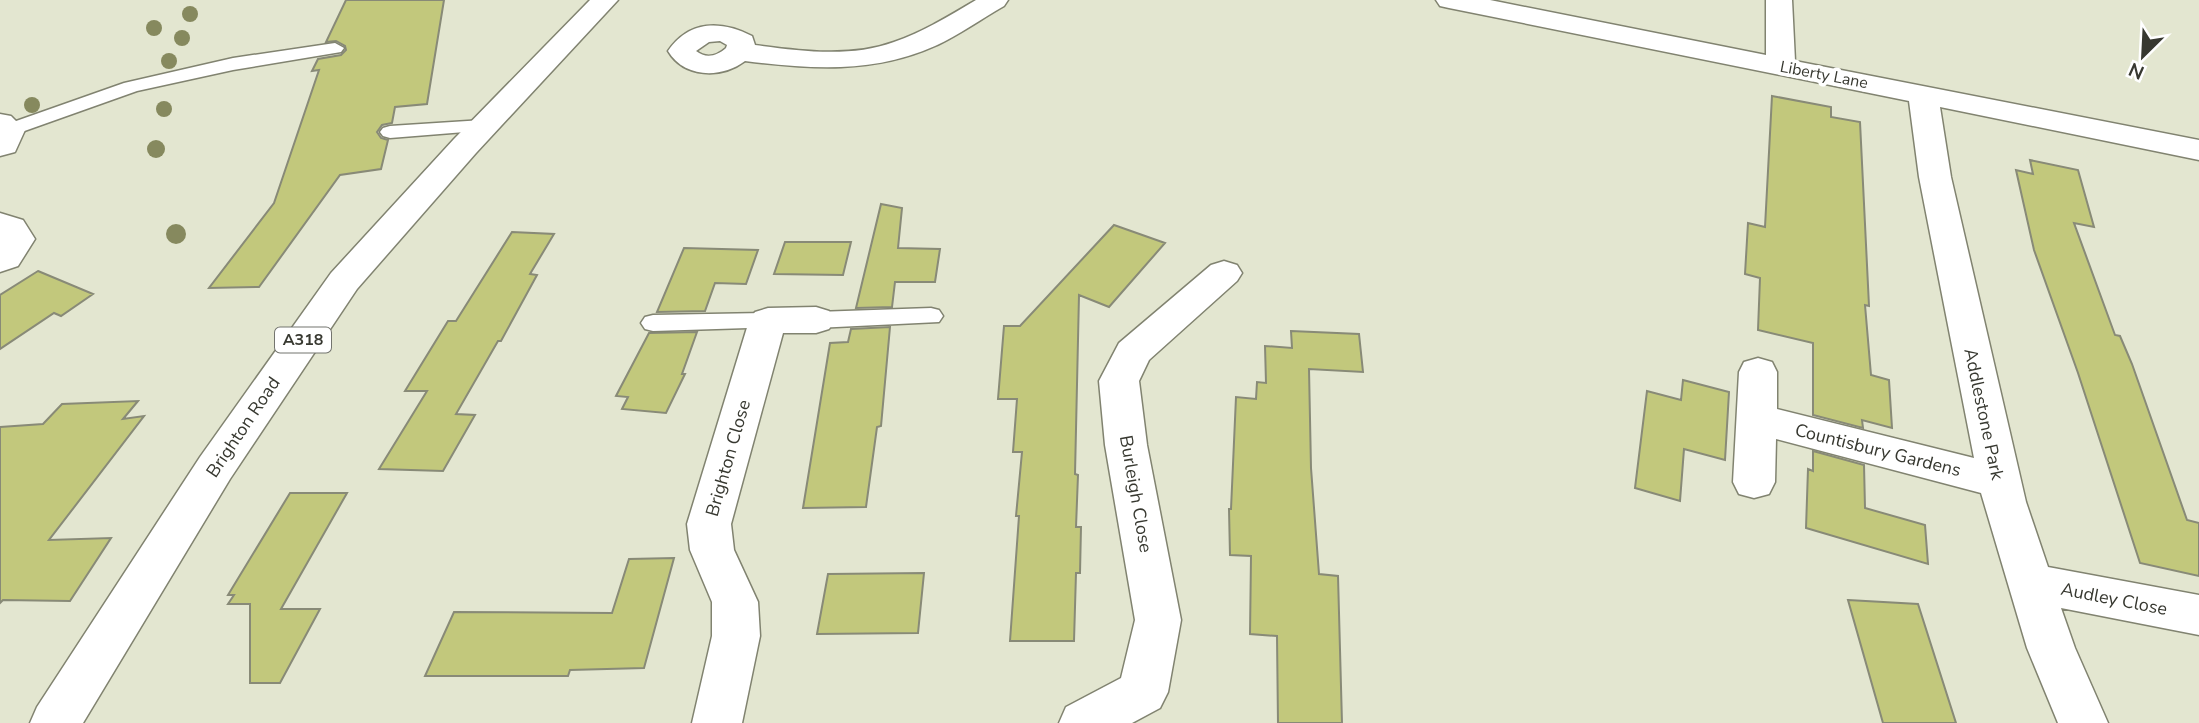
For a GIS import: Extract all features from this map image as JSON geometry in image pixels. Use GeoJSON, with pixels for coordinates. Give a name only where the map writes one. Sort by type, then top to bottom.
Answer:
{"type":"FeatureCollection","features":[{"type":"Feature","properties":{"kind":"street","name":"Brighton Road"},"geometry":{"type":"LineString","coordinates":[[55,723],[215,468],[337,290],[483,126],[606,0]]}},
{"type":"Feature","properties":{"kind":"street"},"geometry":{"type":"LineString","coordinates":[[740,52],[818,61],[860,60],[899,51],[926,40],[995,0]]}},
{"type":"Feature","properties":{"kind":"street","name":"Liberty Lane"},"geometry":{"type":"LineString","coordinates":[[1449,0],[2199,150]]}},
{"type":"Feature","properties":{"kind":"street"},"geometry":{"type":"LineString","coordinates":[[1779,0],[1781,66]]}},
{"type":"Feature","properties":{"kind":"street","name":"Addlestone Park"},"geometry":{"type":"LineString","coordinates":[[1923,95],[1935,177],[1999,481],[2051,648],[2083,723]]}},
{"type":"Feature","properties":{"kind":"street"},"geometry":{"type":"LineString","coordinates":[[0,225],[11,228],[18,239],[6,258],[0,261]]}},
{"type":"Feature","properties":{"kind":"street","name":"Burleigh Close"},"geometry":{"type":"LineString","coordinates":[[1084,723],[1143,692],[1158,620],[1126,445],[1119,381],[1133,352],[1224,273]]}},
{"type":"Feature","properties":{"kind":"street"},"geometry":{"type":"LineString","coordinates":[[768,321],[816,320]]}},
{"type":"Feature","properties":{"kind":"street","name":"Brighton Close"},"geometry":{"type":"LineString","coordinates":[[717,723],[736,636],[735,602],[712,550],[709,524],[768,321]]}},
{"type":"Feature","properties":{"kind":"street"},"geometry":{"type":"LineString","coordinates":[[1754,482],[1758,372]]}},
{"type":"Feature","properties":{"kind":"street","name":"Countisbury Gardens"},"geometry":{"type":"LineString","coordinates":[[1756,419],[1999,481]]}},
{"type":"Feature","properties":{"kind":"street","name":"Audley Close"},"geometry":{"type":"LineString","coordinates":[[2030,583],[2199,615]]}},
{"type":"Feature","properties":{"kind":"lane"},"geometry":{"type":"LineString","coordinates":[[3,133],[131,87],[233,64],[335,48]]}},
{"type":"Feature","properties":{"kind":"lane"},"geometry":{"type":"LineString","coordinates":[[390,132],[483,126]]}},
{"type":"Feature","properties":{"kind":"lane"},"geometry":{"type":"LineString","coordinates":[[816,320],[931,316]]}},
{"type":"Feature","properties":{"kind":"lane"},"geometry":{"type":"LineString","coordinates":[[653,323],[768,321]]}},
{"type":"Feature","properties":{"kind":"building"},"geometry":{"type":"Polygon","coordinates":[[[346,0],[444,0],[427,104],[395,107],[392,123],[382,125],[377,132],[381,138],[388,140],[381,169],[340,175],[259,287],[209,288],[274,203],[319,70],[312,71],[318,59],[341,55],[346,50],[345,46],[336,41],[326,42],[346,0]]]}},
{"type":"Feature","properties":{"kind":"building"},"geometry":{"type":"Polygon","coordinates":[[[1772,96],[1831,107],[1831,117],[1860,122],[1869,306],[1865,305],[1871,375],[1889,380],[1892,428],[1862,420],[1863,428],[1813,415],[1813,343],[1758,330],[1760,278],[1745,274],[1748,223],[1765,227],[1772,96]]]}},
{"type":"Feature","properties":{"kind":"building"},"geometry":{"type":"Polygon","coordinates":[[[2030,160],[2078,170],[2094,227],[2074,223],[2115,335],[2120,336],[2132,364],[2187,520],[2199,523],[2199,576],[2140,563],[2078,373],[2034,250],[2016,170],[2033,174],[2030,160]]]}},
{"type":"Feature","properties":{"kind":"building"},"geometry":{"type":"Polygon","coordinates":[[[881,204],[902,208],[898,248],[940,249],[935,282],[895,282],[892,307],[856,308],[881,204]]]}},
{"type":"Feature","properties":{"kind":"building"},"geometry":{"type":"Polygon","coordinates":[[[1114,225],[1165,243],[1109,307],[1079,295],[1075,474],[1078,475],[1076,527],[1081,527],[1080,573],[1076,573],[1074,641],[1010,641],[1022,452],[1013,452],[1017,399],[998,399],[1004,326],[1020,326],[1114,225]]]}},
{"type":"Feature","properties":{"kind":"building"},"geometry":{"type":"Polygon","coordinates":[[[512,232],[554,234],[530,274],[537,275],[501,341],[498,341],[456,414],[475,415],[443,471],[379,469],[427,391],[405,391],[448,321],[456,321],[512,232]]]}},
{"type":"Feature","properties":{"kind":"building"},"geometry":{"type":"Polygon","coordinates":[[[785,242],[851,242],[843,275],[774,274],[785,242]]]}},
{"type":"Feature","properties":{"kind":"building"},"geometry":{"type":"Polygon","coordinates":[[[684,248],[758,250],[746,284],[715,283],[705,311],[657,312],[684,248]]]}},
{"type":"Feature","properties":{"kind":"building"},"geometry":{"type":"Polygon","coordinates":[[[38,271],[93,294],[61,316],[54,313],[0,349],[0,295],[38,271]]]}},
{"type":"Feature","properties":{"kind":"building"},"geometry":{"type":"Polygon","coordinates":[[[890,327],[881,426],[877,427],[866,507],[803,508],[830,343],[848,342],[851,329],[890,327]]]}},
{"type":"Feature","properties":{"kind":"building"},"geometry":{"type":"Polygon","coordinates":[[[1291,331],[1359,334],[1363,372],[1309,369],[1311,468],[1319,574],[1338,576],[1342,723],[1278,723],[1277,636],[1250,634],[1251,556],[1230,555],[1229,509],[1236,397],[1256,399],[1257,382],[1266,383],[1265,346],[1292,348],[1291,331]]]}},
{"type":"Feature","properties":{"kind":"building"},"geometry":{"type":"Polygon","coordinates":[[[697,332],[682,374],[685,374],[666,413],[622,409],[628,397],[616,396],[649,333],[697,332]]]}},
{"type":"Feature","properties":{"kind":"building"},"geometry":{"type":"Polygon","coordinates":[[[1683,380],[1729,392],[1725,460],[1684,449],[1680,501],[1635,488],[1647,391],[1681,400],[1683,380]]]}},
{"type":"Feature","properties":{"kind":"building"},"geometry":{"type":"Polygon","coordinates":[[[138,401],[123,419],[144,416],[49,540],[111,538],[70,601],[3,600],[0,603],[0,427],[43,424],[62,404],[138,401]]]}},
{"type":"Feature","properties":{"kind":"building"},"geometry":{"type":"Polygon","coordinates":[[[1813,451],[1864,465],[1865,508],[1925,525],[1928,564],[1806,528],[1808,469],[1813,471],[1813,451]]]}},
{"type":"Feature","properties":{"kind":"building"},"geometry":{"type":"Polygon","coordinates":[[[290,493],[347,493],[281,609],[320,609],[280,683],[250,683],[250,604],[228,604],[234,595],[228,595],[290,493]]]}},
{"type":"Feature","properties":{"kind":"building"},"geometry":{"type":"Polygon","coordinates":[[[674,558],[644,668],[570,670],[568,676],[425,676],[454,612],[612,613],[629,559],[674,558]]]}},
{"type":"Feature","properties":{"kind":"building"},"geometry":{"type":"Polygon","coordinates":[[[924,573],[918,633],[817,634],[828,574],[924,573]]]}},
{"type":"Feature","properties":{"kind":"building"},"geometry":{"type":"Polygon","coordinates":[[[1848,600],[1918,604],[1956,723],[1883,723],[1848,600]]]}}]}
